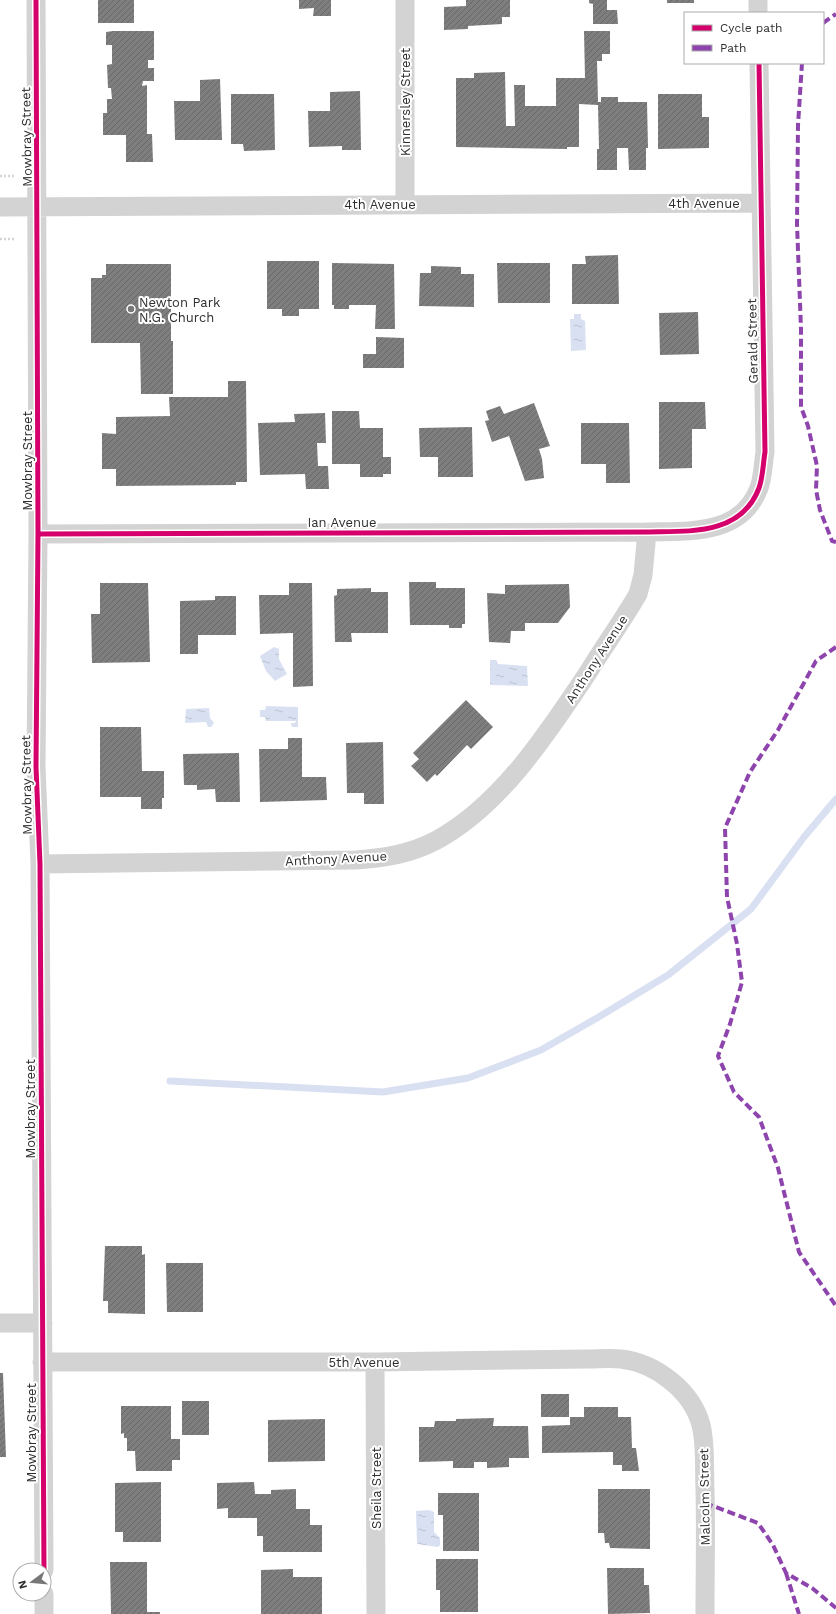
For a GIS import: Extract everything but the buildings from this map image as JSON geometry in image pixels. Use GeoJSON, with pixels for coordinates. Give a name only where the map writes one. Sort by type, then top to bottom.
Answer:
{"type":"FeatureCollection","features":[{"type":"Feature","properties":{"kind":"street","name":"Mowbray Street"},"geometry":{"type":"LineString","coordinates":[[36,0],[38,206],[36,767],[40,864],[44,1562]]}},
{"type":"Feature","properties":{"kind":"street","name":"Kinnersley Street"},"geometry":{"type":"LineString","coordinates":[[405,0],[405,204]]}},
{"type":"Feature","properties":{"kind":"street"},"geometry":{"type":"LineString","coordinates":[[758,0],[758,12]]}},
{"type":"Feature","properties":{"kind":"street","name":"Gerald Street"},"geometry":{"type":"LineString","coordinates":[[647,532],[698,531],[715,528],[741,513],[752,500],[759,488],[765,452],[765,427],[758,64]]}},
{"type":"Feature","properties":{"kind":"street","name":"4th Avenue"},"geometry":{"type":"LineString","coordinates":[[0,207],[760,203]]}},
{"type":"Feature","properties":{"kind":"street","name":"Ian Avenue"},"geometry":{"type":"LineString","coordinates":[[38,534],[647,532]]}},
{"type":"Feature","properties":{"kind":"street","name":"Anthony Avenue"},"geometry":{"type":"LineString","coordinates":[[40,864],[356,860],[382,858],[403,854],[436,841],[453,830],[495,796],[552,726],[638,594],[643,575],[647,532]]}},
{"type":"Feature","properties":{"kind":"street"},"geometry":{"type":"LineString","coordinates":[[0,1323],[42,1323]]}},
{"type":"Feature","properties":{"kind":"street","name":"5th Avenue"},"geometry":{"type":"LineString","coordinates":[[42,1362],[375,1362],[622,1359],[661,1373],[679,1387]]}},
{"type":"Feature","properties":{"kind":"street","name":"Sheila Street"},"geometry":{"type":"LineString","coordinates":[[375,1362],[376,1614]]}},
{"type":"Feature","properties":{"kind":"street","name":"Malcolm Street"},"geometry":{"type":"LineString","coordinates":[[679,1387],[695,1408],[702,1432],[705,1503],[705,1614]]}},
{"type":"Feature","properties":{"kind":"street"},"geometry":{"type":"LineString","coordinates":[[44,1602],[44,1614]]}},
{"type":"Feature","properties":{"kind":"water"},"geometry":{"type":"Polygon","coordinates":[[[574,314],[581,314],[581,319],[585,321],[586,350],[571,351],[570,319],[574,319],[574,314]]]}},
{"type":"Feature","properties":{"kind":"water"},"geometry":{"type":"Polygon","coordinates":[[[274,647],[279,649],[279,659],[287,674],[275,681],[266,671],[260,656],[274,647]]]}},
{"type":"Feature","properties":{"kind":"water"},"geometry":{"type":"Polygon","coordinates":[[[490,660],[496,660],[498,664],[527,666],[528,686],[490,685],[490,660]]]}},
{"type":"Feature","properties":{"kind":"water"},"geometry":{"type":"Polygon","coordinates":[[[266,706],[298,707],[298,727],[292,727],[291,723],[295,723],[296,721],[266,721],[265,717],[260,717],[260,710],[265,710],[266,706]]]}},
{"type":"Feature","properties":{"kind":"water"},"geometry":{"type":"Polygon","coordinates":[[[209,708],[210,718],[214,723],[211,727],[208,727],[206,722],[185,723],[186,709],[209,708]]]}},
{"type":"Feature","properties":{"kind":"water"},"geometry":{"type":"Polygon","coordinates":[[[429,1510],[434,1512],[434,1532],[440,1538],[440,1545],[438,1547],[417,1544],[416,1511],[429,1510]]]}},
{"type":"Feature","properties":{"kind":"waterway"},"geometry":{"type":"LineString","coordinates":[[170,1081],[383,1092],[468,1078],[541,1050],[668,975],[751,909],[804,837],[836,799]]}},
{"type":"Feature","properties":{"kind":"marked path"},"geometry":{"type":"LineString","coordinates":[[824,22],[836,14]]}},
{"type":"Feature","properties":{"kind":"marked path"},"geometry":{"type":"LineString","coordinates":[[802,64],[798,125],[797,224],[801,329],[801,407],[808,426],[817,466],[816,490],[820,510],[832,541],[836,542]]}},
{"type":"Feature","properties":{"kind":"marked path"},"geometry":{"type":"LineString","coordinates":[[836,647],[816,661],[778,730],[750,772],[725,828],[727,897],[737,944],[742,982],[730,1024],[718,1056],[734,1092],[759,1117],[778,1168],[799,1252],[836,1306]]}},
{"type":"Feature","properties":{"kind":"marked path"},"geometry":{"type":"LineString","coordinates":[[705,1503],[758,1523],[773,1545],[786,1573],[812,1588],[836,1608]]}},
{"type":"Feature","properties":{"kind":"marked path"},"geometry":{"type":"LineString","coordinates":[[786,1573],[799,1614]]}},
{"type":"Feature","properties":{"kind":"cycle path"},"geometry":{"type":"LineString","coordinates":[[36,0],[38,534],[36,767],[40,864],[44,1562]]}},
{"type":"Feature","properties":{"kind":"cycle path"},"geometry":{"type":"LineString","coordinates":[[38,534],[647,532],[712,528],[726,523],[740,515],[751,504],[759,488],[765,452],[759,64]]}},
{"type":"Feature","properties":{"kind":"place","name":"Newton Park N.G. Church"},"geometry":{"type":"Point","coordinates":[131,309]}}]}
